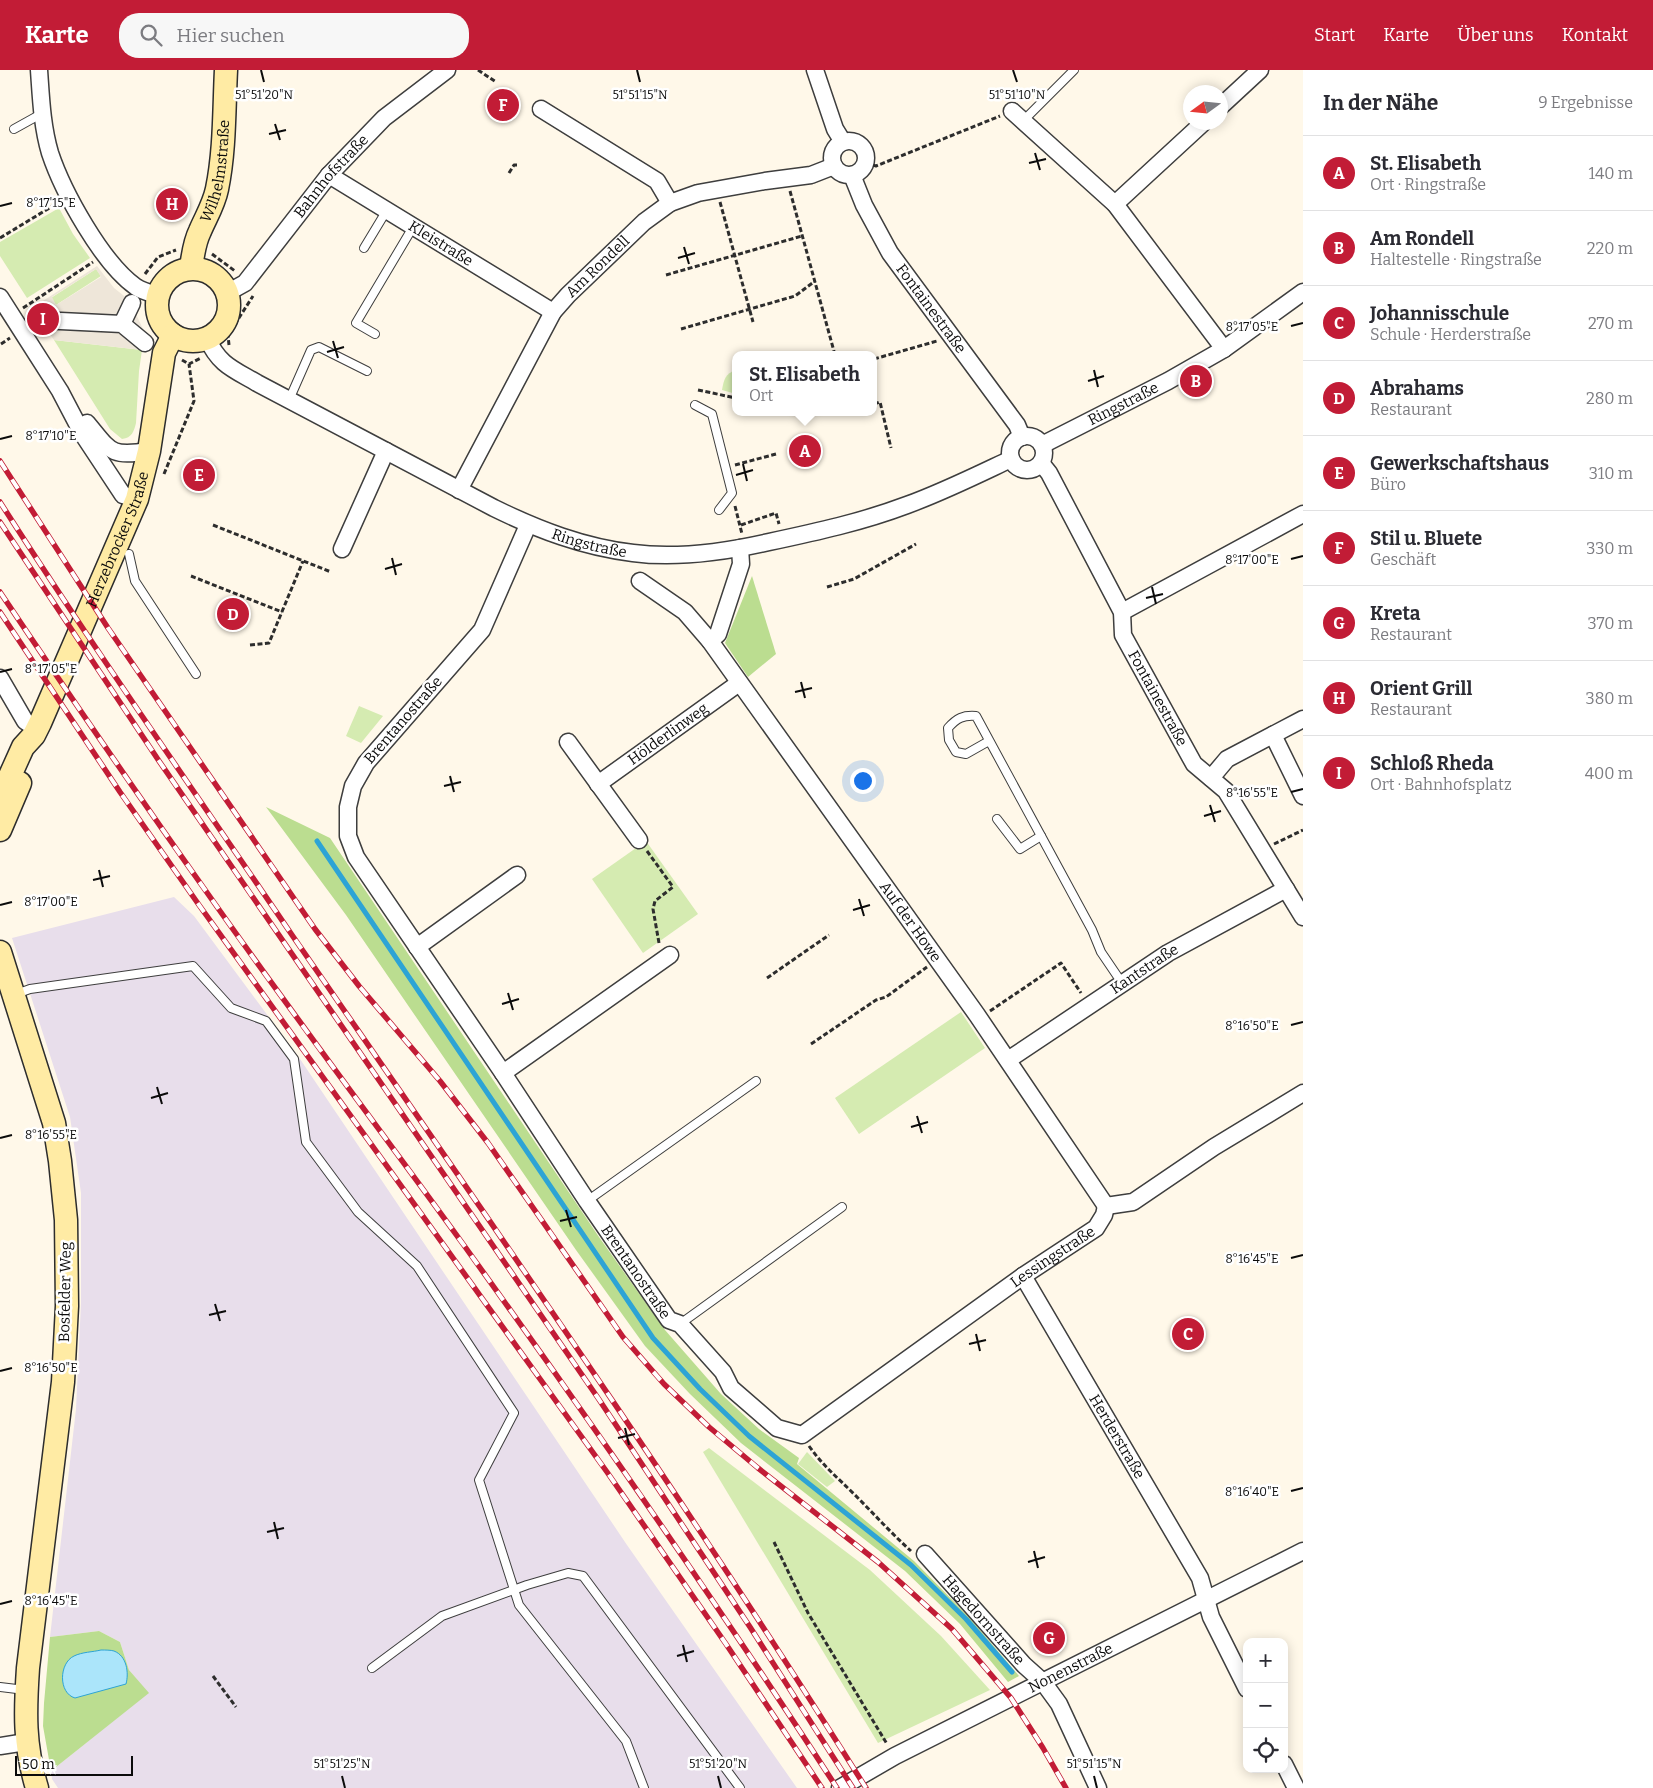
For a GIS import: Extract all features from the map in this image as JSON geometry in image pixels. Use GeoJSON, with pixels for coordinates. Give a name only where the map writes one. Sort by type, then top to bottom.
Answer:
{"type":"FeatureCollection","features":[{"type":"Feature","properties":{"kind":"main road","name":"Wilhelmstraße"},"geometry":{"type":"LineString","coordinates":[[191,268],[197,238],[217,189],[223,146],[226,70]]}},
{"type":"Feature","properties":{"kind":"main road"},"geometry":{"type":"LineString","coordinates":[[191,268],[203,270],[213,275],[222,283],[236,288],[229,304],[228,315],[220,329],[208,338],[196,341],[184,340],[172,335],[162,324],[157,310],[157,295],[162,285],[170,276],[180,270],[191,268]]}},
{"type":"Feature","properties":{"kind":"main road","name":"Herzebrocker Straße"},"geometry":{"type":"LineString","coordinates":[[0,798],[23,747],[35,732],[137,499],[150,451],[164,353],[172,335]]}},
{"type":"Feature","properties":{"kind":"main road","name":"Herzebrocker Straße"},"geometry":{"type":"LineString","coordinates":[[0,830],[33,753],[35,732]]}},
{"type":"Feature","properties":{"kind":"main road","name":"Bosfelder Weg"},"geometry":{"type":"LineString","coordinates":[[0,952],[54,1123],[66,1220],[67,1306],[62,1382],[26,1690],[26,1742],[37,1788]]}},
{"type":"Feature","properties":{"kind":"street"},"geometry":{"type":"LineString","coordinates":[[39,70],[41,114],[50,153],[87,229],[104,255],[126,279],[138,288],[157,295]]}},
{"type":"Feature","properties":{"kind":"street","name":"Bahnhofstraße"},"geometry":{"type":"LineString","coordinates":[[236,288],[329,175],[384,118],[447,70]]}},
{"type":"Feature","properties":{"kind":"street"},"geometry":{"type":"LineString","coordinates":[[815,70],[835,129],[843,142]]}},
{"type":"Feature","properties":{"kind":"street"},"geometry":{"type":"LineString","coordinates":[[1228,100],[1260,70]]}},
{"type":"Feature","properties":{"kind":"street"},"geometry":{"type":"LineString","coordinates":[[541,110],[657,181],[670,203]]}},
{"type":"Feature","properties":{"kind":"street"},"geometry":{"type":"LineString","coordinates":[[1018,116],[1115,204],[1224,349]]}},
{"type":"Feature","properties":{"kind":"street"},"geometry":{"type":"LineString","coordinates":[[1115,204],[1195,130]]}},
{"type":"Feature","properties":{"kind":"street"},"geometry":{"type":"LineString","coordinates":[[843,142],[857,143],[863,148],[866,155],[866,163],[858,173],[845,175],[834,166],[832,160],[833,152],[843,142]]}},
{"type":"Feature","properties":{"kind":"street","name":"Am Rondell"},"geometry":{"type":"LineString","coordinates":[[458,490],[553,312],[568,295],[644,222],[670,203],[698,193],[811,175],[834,166]]}},
{"type":"Feature","properties":{"kind":"street","name":"Kleistraße"},"geometry":{"type":"LineString","coordinates":[[329,175],[553,312]]}},
{"type":"Feature","properties":{"kind":"street","name":"Fontainestraße"},"geometry":{"type":"LineString","coordinates":[[852,175],[864,205],[890,253],[1017,425],[1022,437]]}},
{"type":"Feature","properties":{"kind":"street","name":"Ringstraße"},"geometry":{"type":"LineString","coordinates":[[1042,445],[1168,381],[1224,349],[1303,292]]}},
{"type":"Feature","properties":{"kind":"street"},"geometry":{"type":"LineString","coordinates":[[0,297],[60,391],[82,433],[123,495],[137,499]]}},
{"type":"Feature","properties":{"kind":"street"},"geometry":{"type":"LineString","coordinates":[[122,324],[132,303]]}},
{"type":"Feature","properties":{"kind":"street"},"geometry":{"type":"LineString","coordinates":[[40,320],[122,324],[145,343]]}},
{"type":"Feature","properties":{"kind":"street","name":"Ringstraße"},"geometry":{"type":"LineString","coordinates":[[208,338],[213,352],[221,361],[257,383],[458,490],[528,525],[557,536],[596,547],[635,553],[687,555],[743,548],[827,530],[891,511],[957,485],[1011,460]]}},
{"type":"Feature","properties":{"kind":"street"},"geometry":{"type":"LineString","coordinates":[[60,391],[105,446],[114,452],[126,454],[150,451]]}},
{"type":"Feature","properties":{"kind":"street"},"geometry":{"type":"LineString","coordinates":[[1022,437],[1034,437],[1042,445],[1044,451],[1041,463],[1034,469],[1025,470],[1011,460],[1010,450],[1014,442],[1022,437]]}},
{"type":"Feature","properties":{"kind":"street"},"geometry":{"type":"LineString","coordinates":[[342,549],[386,451]]}},
{"type":"Feature","properties":{"kind":"street","name":"Fontainestraße"},"geometry":{"type":"LineString","coordinates":[[1041,463],[1049,473],[1122,612],[1123,635],[1194,764],[1226,791],[1303,916]]}},
{"type":"Feature","properties":{"kind":"street"},"geometry":{"type":"LineString","coordinates":[[1122,612],[1303,514]]}},
{"type":"Feature","properties":{"kind":"street","name":"Brentanostraße"},"geometry":{"type":"LineString","coordinates":[[528,525],[482,630],[366,763],[353,786],[348,808],[348,836],[356,857],[669,1320],[680,1324],[722,1372],[730,1388],[777,1428],[802,1435]]}},
{"type":"Feature","properties":{"kind":"street"},"geometry":{"type":"LineString","coordinates":[[710,641],[718,634],[741,564],[743,548]]}},
{"type":"Feature","properties":{"kind":"street","name":"Auf der Howe"},"geometry":{"type":"LineString","coordinates":[[640,581],[685,612],[710,641],[938,959],[1106,1206]]}},
{"type":"Feature","properties":{"kind":"street"},"geometry":{"type":"LineString","coordinates":[[0,678],[25,721],[35,732]]}},
{"type":"Feature","properties":{"kind":"street","name":"Hölderlinweg"},"geometry":{"type":"LineString","coordinates":[[598,784],[739,683]]}},
{"type":"Feature","properties":{"kind":"street"},"geometry":{"type":"LineString","coordinates":[[1212,778],[1227,759],[1303,719]]}},
{"type":"Feature","properties":{"kind":"street"},"geometry":{"type":"LineString","coordinates":[[1273,735],[1303,796]]}},
{"type":"Feature","properties":{"kind":"street"},"geometry":{"type":"LineString","coordinates":[[568,742],[639,840]]}},
{"type":"Feature","properties":{"kind":"street"},"geometry":{"type":"LineString","coordinates":[[416,947],[517,875]]}},
{"type":"Feature","properties":{"kind":"street","name":"Kantstraße"},"geometry":{"type":"LineString","coordinates":[[1008,1060],[1168,954],[1286,889]]}},
{"type":"Feature","properties":{"kind":"street"},"geometry":{"type":"LineString","coordinates":[[503,1074],[665,958]]}},
{"type":"Feature","properties":{"kind":"street"},"geometry":{"type":"LineString","coordinates":[[1106,1206],[1133,1202],[1214,1147],[1303,1093]]}},
{"type":"Feature","properties":{"kind":"street","name":"Lessingstraße"},"geometry":{"type":"LineString","coordinates":[[802,1435],[1024,1276],[1096,1228],[1104,1215],[1106,1206]]}},
{"type":"Feature","properties":{"kind":"street","name":"Herderstraße"},"geometry":{"type":"LineString","coordinates":[[1024,1276],[1200,1578],[1211,1617],[1244,1683]]}},
{"type":"Feature","properties":{"kind":"street","name":"Nonenstraße"},"geometry":{"type":"LineString","coordinates":[[840,1788],[894,1756],[1303,1552]]}},
{"type":"Feature","properties":{"kind":"street","name":"Hagedornstraße"},"geometry":{"type":"LineString","coordinates":[[925,1554],[1024,1665],[1043,1682],[1059,1704],[1098,1788]]}},
{"type":"Feature","properties":{"kind":"street"},"geometry":{"type":"LineString","coordinates":[[0,1746],[26,1742]]}},
{"type":"Feature","properties":{"kind":"street"},"geometry":{"type":"LineString","coordinates":[[1288,1772],[1296,1788]]}},
{"type":"Feature","properties":{"kind":"lane"},"geometry":{"type":"LineString","coordinates":[[1018,116],[1074,70]]}},
{"type":"Feature","properties":{"kind":"lane"},"geometry":{"type":"LineString","coordinates":[[14,129],[41,114]]}},
{"type":"Feature","properties":{"kind":"lane"},"geometry":{"type":"LineString","coordinates":[[364,248],[387,210]]}},
{"type":"Feature","properties":{"kind":"lane"},"geometry":{"type":"LineString","coordinates":[[375,334],[356,323],[414,227]]}},
{"type":"Feature","properties":{"kind":"lane"},"geometry":{"type":"LineString","coordinates":[[289,400],[311,350],[314,348],[320,347],[367,371]]}},
{"type":"Feature","properties":{"kind":"lane"},"geometry":{"type":"LineString","coordinates":[[695,405],[712,414],[732,493],[719,510]]}},
{"type":"Feature","properties":{"kind":"lane"},"geometry":{"type":"LineString","coordinates":[[129,554],[135,581],[196,674]]}},
{"type":"Feature","properties":{"kind":"lane"},"geometry":{"type":"LineString","coordinates":[[989,742],[966,754],[956,752],[949,740],[948,728],[956,718],[976,716],[1092,930],[1101,952],[1122,983]]}},
{"type":"Feature","properties":{"kind":"lane"},"geometry":{"type":"LineString","coordinates":[[997,819],[1020,849],[1041,836]]}},
{"type":"Feature","properties":{"kind":"lane"},"geometry":{"type":"LineString","coordinates":[[14,995],[30,989],[193,966],[231,1008],[266,1022],[294,1059],[306,1142],[358,1212],[417,1266],[514,1413],[479,1480],[519,1606],[626,1741],[644,1788]]}},
{"type":"Feature","properties":{"kind":"lane"},"geometry":{"type":"LineString","coordinates":[[587,1201],[756,1081]]}},
{"type":"Feature","properties":{"kind":"lane"},"geometry":{"type":"LineString","coordinates":[[680,1324],[842,1207]]}},
{"type":"Feature","properties":{"kind":"lane"},"geometry":{"type":"LineString","coordinates":[[372,1668],[442,1616],[568,1573],[583,1576],[740,1788]]}},
{"type":"Feature","properties":{"kind":"lane"},"geometry":{"type":"LineString","coordinates":[[0,1686],[26,1690]]}},
{"type":"Feature","properties":{"kind":"path"},"geometry":{"type":"LineString","coordinates":[[478,70],[496,82]]}},
{"type":"Feature","properties":{"kind":"path"},"geometry":{"type":"LineString","coordinates":[[866,163],[876,166],[1018,116]]}},
{"type":"Feature","properties":{"kind":"path"},"geometry":{"type":"LineString","coordinates":[[508,173],[514,165],[517,165]]}},
{"type":"Feature","properties":{"kind":"path"},"geometry":{"type":"LineString","coordinates":[[787,178],[834,351]]}},
{"type":"Feature","properties":{"kind":"path"},"geometry":{"type":"LineString","coordinates":[[717,190],[753,322]]}},
{"type":"Feature","properties":{"kind":"path"},"geometry":{"type":"LineString","coordinates":[[0,238],[70,196]]}},
{"type":"Feature","properties":{"kind":"path"},"geometry":{"type":"LineString","coordinates":[[666,275],[802,236]]}},
{"type":"Feature","properties":{"kind":"path"},"geometry":{"type":"LineString","coordinates":[[12,315],[104,255]]}},
{"type":"Feature","properties":{"kind":"path"},"geometry":{"type":"LineString","coordinates":[[682,329],[795,296],[815,281]]}},
{"type":"Feature","properties":{"kind":"path"},"geometry":{"type":"LineString","coordinates":[[229,345],[228,335],[254,296],[236,288]]}},
{"type":"Feature","properties":{"kind":"path"},"geometry":{"type":"LineString","coordinates":[[877,358],[939,341],[950,332]]}},
{"type":"Feature","properties":{"kind":"path"},"geometry":{"type":"LineString","coordinates":[[160,483],[194,401],[189,364]]}},
{"type":"Feature","properties":{"kind":"path"},"geometry":{"type":"LineString","coordinates":[[698,390],[732,397]]}},
{"type":"Feature","properties":{"kind":"path"},"geometry":{"type":"LineString","coordinates":[[877,403],[880,402],[891,448]]}},
{"type":"Feature","properties":{"kind":"path"},"geometry":{"type":"LineString","coordinates":[[726,467],[776,454]]}},
{"type":"Feature","properties":{"kind":"path"},"geometry":{"type":"LineString","coordinates":[[732,493],[740,525],[743,548]]}},
{"type":"Feature","properties":{"kind":"path"},"geometry":{"type":"LineString","coordinates":[[740,525],[776,514],[784,539]]}},
{"type":"Feature","properties":{"kind":"path"},"geometry":{"type":"LineString","coordinates":[[213,525],[331,572]]}},
{"type":"Feature","properties":{"kind":"path"},"geometry":{"type":"LineString","coordinates":[[827,587],[854,578],[916,544]]}},
{"type":"Feature","properties":{"kind":"path"},"geometry":{"type":"LineString","coordinates":[[250,645],[269,643],[303,561]]}},
{"type":"Feature","properties":{"kind":"path"},"geometry":{"type":"LineString","coordinates":[[191,576],[282,612]]}},
{"type":"Feature","properties":{"kind":"path"},"geometry":{"type":"LineString","coordinates":[[1263,850],[1303,830]]}},
{"type":"Feature","properties":{"kind":"path"},"geometry":{"type":"LineString","coordinates":[[639,840],[673,887],[655,901],[653,909],[660,946],[654,950],[665,958]]}},
{"type":"Feature","properties":{"kind":"path"},"geometry":{"type":"LineString","coordinates":[[767,978],[829,934]]}},
{"type":"Feature","properties":{"kind":"path"},"geometry":{"type":"LineString","coordinates":[[811,1044],[876,1000],[886,997],[938,959]]}},
{"type":"Feature","properties":{"kind":"path"},"geometry":{"type":"LineString","coordinates":[[979,1018],[1061,963],[1089,1006]]}},
{"type":"Feature","properties":{"kind":"path"},"geometry":{"type":"LineString","coordinates":[[802,1435],[821,1464],[854,1494],[889,1532],[916,1556],[925,1554]]}},
{"type":"Feature","properties":{"kind":"path"},"geometry":{"type":"LineString","coordinates":[[774,1542],[808,1613],[894,1756]]}},
{"type":"Feature","properties":{"kind":"path"},"geometry":{"type":"LineString","coordinates":[[213,1676],[236,1707]]}},
{"type":"Feature","properties":{"kind":"shaded area"},"geometry":{"type":"Polygon","coordinates":[[[97,266],[114,288],[138,307],[136,314],[147,338],[142,350],[54,340],[32,308],[97,266]],[[96,269],[52,297],[56,305],[101,277],[96,269]]]}},
{"type":"Feature","properties":{"kind":"shaded area"},"geometry":{"type":"Polygon","coordinates":[[[174,897],[194,916],[300,1059],[627,1545],[797,1788],[58,1788],[52,1779],[51,1771],[148,1693],[129,1670],[120,1642],[99,1631],[50,1637],[76,1409],[81,1303],[81,1193],[70,1117],[12,938],[174,897]]]}},
{"type":"Feature","properties":{"kind":"green space"},"geometry":{"type":"Polygon","coordinates":[[[59,208],[73,234],[90,258],[27,298],[0,256],[0,242],[59,208]]]}},
{"type":"Feature","properties":{"kind":"green space"},"geometry":{"type":"Polygon","coordinates":[[[96,269],[101,276],[56,305],[51,298],[96,269]]]}},
{"type":"Feature","properties":{"kind":"green space"},"geometry":{"type":"Polygon","coordinates":[[[54,340],[142,350],[136,423],[130,436],[122,439],[110,429],[54,340]]]}},
{"type":"Feature","properties":{"kind":"green space"},"geometry":{"type":"Polygon","coordinates":[[[732,372],[732,393],[722,390],[723,383],[729,373],[732,372]]]}},
{"type":"Feature","properties":{"kind":"green space"},"geometry":{"type":"Polygon","coordinates":[[[752,576],[776,654],[748,677],[725,643],[752,576]]]}},
{"type":"Feature","properties":{"kind":"green space"},"geometry":{"type":"Polygon","coordinates":[[[359,706],[383,716],[361,743],[346,736],[359,706]]]}},
{"type":"Feature","properties":{"kind":"green space"},"geometry":{"type":"Polygon","coordinates":[[[266,807],[330,838],[599,1237],[665,1330],[721,1394],[759,1429],[799,1458],[797,1464],[914,1561],[969,1617],[1019,1676],[1008,1682],[960,1624],[905,1571],[741,1443],[690,1394],[645,1346],[576,1250],[346,915],[266,807]]]}},
{"type":"Feature","properties":{"kind":"green space"},"geometry":{"type":"Polygon","coordinates":[[[646,841],[698,914],[643,953],[592,879],[646,841]]]}},
{"type":"Feature","properties":{"kind":"green space"},"geometry":{"type":"Polygon","coordinates":[[[961,1012],[985,1048],[859,1134],[835,1098],[961,1012]]]}},
{"type":"Feature","properties":{"kind":"green space"},"geometry":{"type":"Polygon","coordinates":[[[709,1448],[870,1570],[941,1636],[990,1690],[878,1743],[703,1452],[709,1448]]]}},
{"type":"Feature","properties":{"kind":"green space"},"geometry":{"type":"Polygon","coordinates":[[[807,1452],[835,1481],[827,1487],[798,1464],[807,1452]]]}},
{"type":"Feature","properties":{"kind":"green space"},"geometry":{"type":"Polygon","coordinates":[[[99,1631],[120,1642],[129,1670],[149,1693],[51,1771],[43,1726],[50,1637],[99,1631]]]}},
{"type":"Feature","properties":{"kind":"water"},"geometry":{"type":"Polygon","coordinates":[[[101,1650],[114,1651],[122,1657],[127,1670],[126,1684],[75,1698],[69,1695],[62,1678],[65,1665],[74,1656],[101,1650]]]}},
{"type":"Feature","properties":{"kind":"waterway"},"geometry":{"type":"LineString","coordinates":[[317,841],[653,1338],[700,1389],[749,1436],[911,1565],[966,1619],[1012,1672]]}},
{"type":"Feature","properties":{"kind":"railway"},"geometry":{"type":"LineString","coordinates":[[0,461],[108,628],[315,929],[359,986],[440,1081],[488,1143],[623,1337],[664,1384],[709,1427],[878,1562],[952,1629],[1011,1698],[1066,1788]]}},
{"type":"Feature","properties":{"kind":"railway"},"geometry":{"type":"LineString","coordinates":[[0,502],[144,720],[656,1465],[866,1788]]}},
{"type":"Feature","properties":{"kind":"railway"},"geometry":{"type":"LineString","coordinates":[[0,522],[159,761],[598,1398],[750,1627],[853,1788]]}},
{"type":"Feature","properties":{"kind":"railway"},"geometry":{"type":"LineString","coordinates":[[0,592],[239,938],[559,1378],[700,1582],[837,1788]]}},
{"type":"Feature","properties":{"kind":"railway"},"geometry":{"type":"LineString","coordinates":[[0,612],[120,792],[199,905],[607,1472],[726,1644],[822,1788]]}},
{"type":"Feature","properties":{"kind":"place","name":"Stil u. Bluete"},"geometry":{"type":"Point","coordinates":[503,105]}},
{"type":"Feature","properties":{"kind":"place","name":"Orient Grill"},"geometry":{"type":"Point","coordinates":[172,204]}},
{"type":"Feature","properties":{"kind":"place","name":"Schloß Rheda"},"geometry":{"type":"Point","coordinates":[43,319]}},
{"type":"Feature","properties":{"kind":"place","name":"Am Rondell"},"geometry":{"type":"Point","coordinates":[1196,381]}},
{"type":"Feature","properties":{"kind":"place","name":"St. Elisabeth"},"geometry":{"type":"Point","coordinates":[805,451]}},
{"type":"Feature","properties":{"kind":"place","name":"Gewerkschaftshaus"},"geometry":{"type":"Point","coordinates":[199,475]}},
{"type":"Feature","properties":{"kind":"place","name":"Abrahams"},"geometry":{"type":"Point","coordinates":[233,614]}},
{"type":"Feature","properties":{"kind":"place","name":"Johannisschule"},"geometry":{"type":"Point","coordinates":[1188,1334]}},
{"type":"Feature","properties":{"kind":"place","name":"Kreta"},"geometry":{"type":"Point","coordinates":[1049,1638]}}]}
